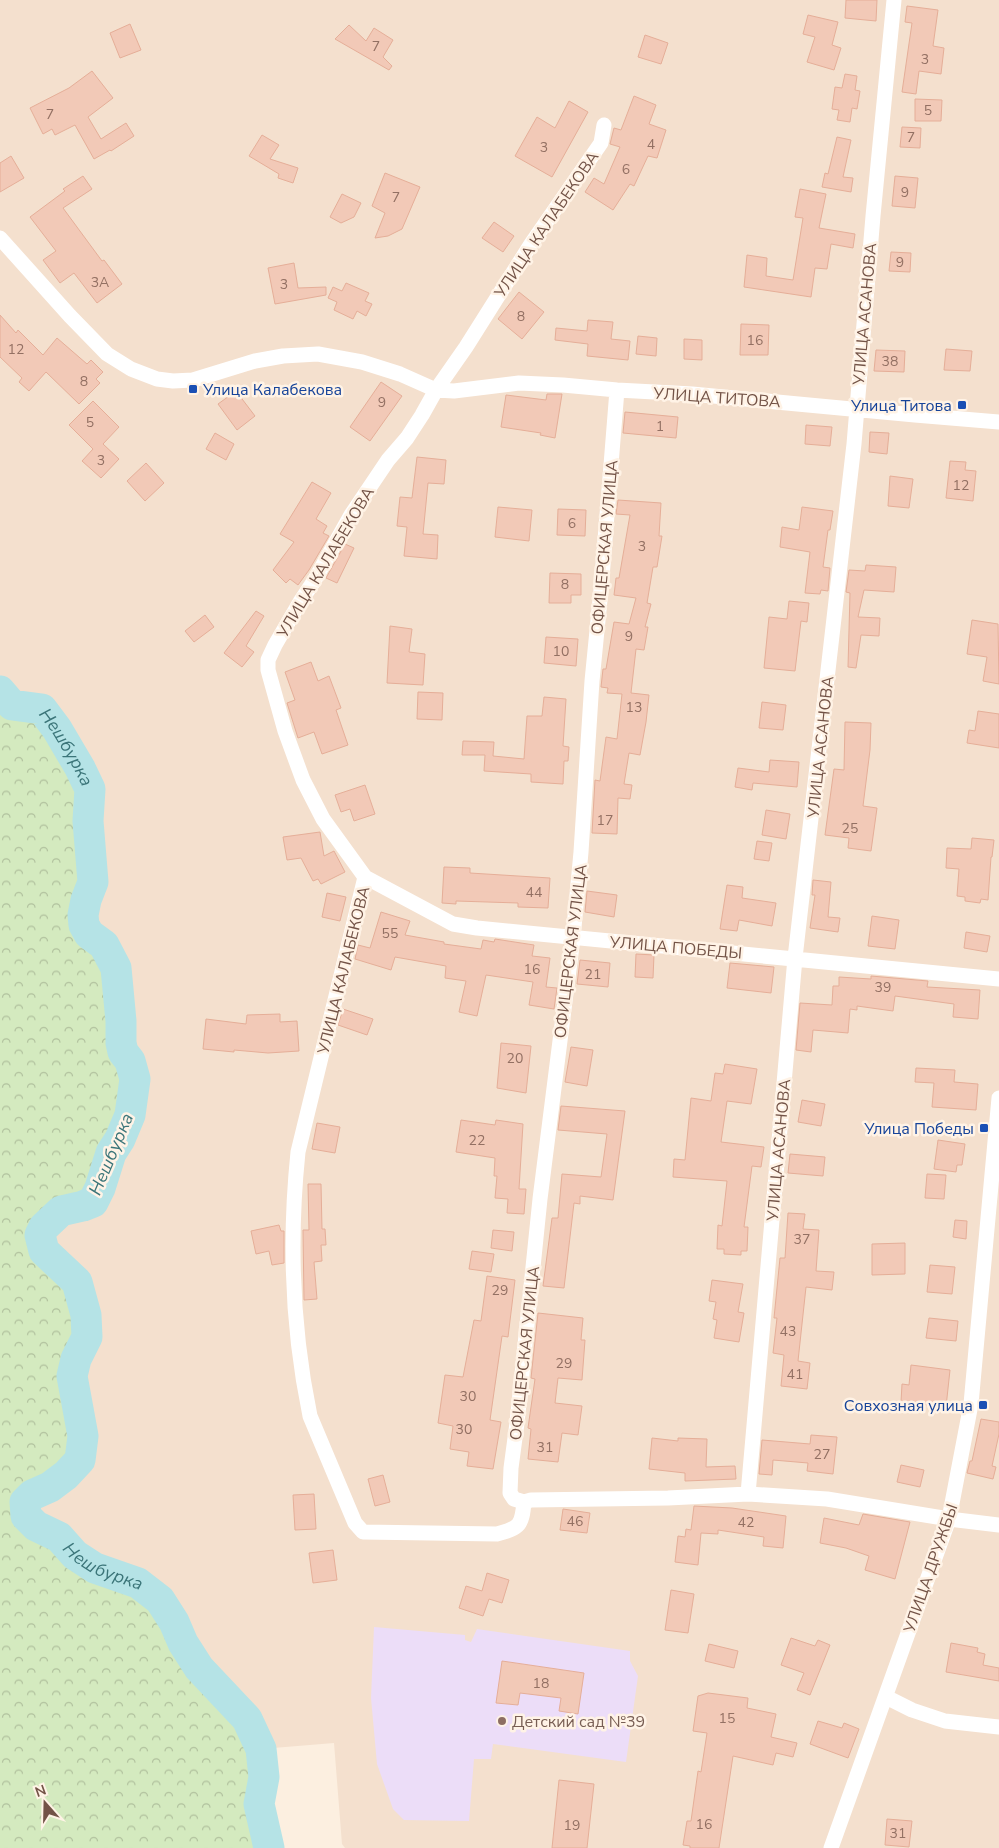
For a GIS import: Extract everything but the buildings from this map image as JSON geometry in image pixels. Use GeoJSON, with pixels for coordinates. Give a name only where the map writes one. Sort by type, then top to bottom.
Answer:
{"type":"FeatureCollection","features":[{"type":"Feature","properties":{"kind":"street","name":"УЛИЦА АСАНОВА"},"geometry":{"type":"LineString","coordinates":[[748,1494],[795,958],[813,813],[823,705],[857,409],[872,225],[894,0]]}},
{"type":"Feature","properties":{"kind":"street","name":"УЛИЦА КАЛАБЕКОВА"},"geometry":{"type":"LineString","coordinates":[[524,1502],[522,1520],[519,1524],[511,1530],[498,1534],[363,1532],[355,1523],[310,1416],[293,1287],[295,1181],[298,1152],[365,877],[323,819],[304,780],[285,731],[268,670],[268,660],[351,515],[388,460],[407,438],[436,390],[466,347],[537,236],[601,143],[604,125]]}},
{"type":"Feature","properties":{"kind":"street"},"geometry":{"type":"LineString","coordinates":[[0,238],[107,354],[131,369],[144,374],[156,378],[188,380],[254,361],[302,353],[362,362],[400,374],[436,390]]}},
{"type":"Feature","properties":{"kind":"street","name":"УЛИЦА ТИТОВА"},"geometry":{"type":"LineString","coordinates":[[436,390],[454,391],[519,383],[692,394],[999,422]]}},
{"type":"Feature","properties":{"kind":"street","name":"ОФИЦЕРСКАЯ УЛИЦА"},"geometry":{"type":"LineString","coordinates":[[524,1502],[514,1499],[510,1493],[511,1468],[540,1199],[582,852],[592,681],[602,590],[617,390]]}},
{"type":"Feature","properties":{"kind":"street","name":"УЛИЦА ПОБЕДЫ"},"geometry":{"type":"LineString","coordinates":[[365,877],[453,924],[573,938],[999,979]]}},
{"type":"Feature","properties":{"kind":"street","name":"УЛИЦА ДРУЖБЫ"},"geometry":{"type":"LineString","coordinates":[[832,1848],[949,1519],[971,1404],[999,1098]]}},
{"type":"Feature","properties":{"kind":"street"},"geometry":{"type":"LineString","coordinates":[[524,1502],[542,1499],[668,1498],[748,1494],[827,1499],[949,1519],[999,1525]]}},
{"type":"Feature","properties":{"kind":"street"},"geometry":{"type":"LineString","coordinates":[[886,1697],[912,1710],[945,1721],[999,1727]]}},
{"type":"Feature","properties":{"kind":"shaded area"},"geometry":{"type":"Polygon","coordinates":[[[0,0],[999,0],[999,1848],[345,1848],[342,1844],[334,1743],[261,1749],[247,1719],[199,1668],[183,1643],[174,1622],[138,1583],[95,1568],[75,1555],[59,1537],[36,1526],[26,1516],[25,1502],[32,1495],[50,1487],[83,1436],[72,1376],[76,1359],[87,1337],[64,1268],[44,1251],[40,1235],[44,1227],[61,1211],[83,1206],[100,1188],[111,1153],[120,1139],[135,1079],[130,1061],[123,1052],[121,1043],[116,968],[104,945],[89,934],[84,925],[83,915],[86,900],[93,882],[88,821],[90,789],[80,768],[49,717],[12,705],[0,691],[0,0]]]}},
{"type":"Feature","properties":{"kind":"shaded area","name":"Детский сад №39"},"geometry":{"type":"Polygon","coordinates":[[[374,1627],[465,1635],[465,1640],[471,1642],[477,1629],[630,1651],[630,1661],[638,1676],[626,1762],[493,1744],[491,1759],[474,1759],[469,1821],[404,1820],[393,1809],[377,1764],[371,1698],[374,1627]]]}},
{"type":"Feature","properties":{"kind":"green space"},"geometry":{"type":"Polygon","coordinates":[[[0,691],[12,705],[42,709],[57,729],[90,789],[88,821],[93,882],[86,900],[83,915],[84,925],[89,934],[104,945],[116,968],[121,1043],[123,1052],[130,1061],[135,1079],[130,1115],[120,1139],[111,1153],[100,1188],[93,1202],[61,1211],[44,1227],[40,1235],[44,1251],[77,1282],[86,1315],[87,1337],[76,1359],[72,1376],[83,1436],[80,1460],[66,1475],[50,1487],[32,1495],[25,1502],[26,1516],[36,1526],[59,1537],[75,1555],[95,1568],[138,1583],[160,1600],[199,1668],[247,1719],[261,1749],[264,1777],[259,1804],[269,1848],[0,1848],[0,691]]]}},
{"type":"Feature","properties":{"kind":"waterway","name":"Нешбурка"},"geometry":{"type":"LineString","coordinates":[[0,691],[12,705],[42,709],[57,729],[90,789],[88,821],[93,882],[86,900],[83,915],[84,925],[89,934],[104,945],[116,968],[121,1043],[123,1052],[130,1061],[135,1079],[130,1115],[120,1139],[111,1153],[100,1188],[93,1202],[61,1211],[44,1227],[40,1235],[44,1251],[77,1282],[86,1315],[87,1337],[76,1359],[72,1376],[83,1436],[80,1460],[66,1475],[50,1487],[32,1495],[25,1502],[26,1516],[36,1526],[59,1537],[75,1555],[95,1568],[138,1583],[160,1600],[199,1668],[247,1719],[261,1749],[264,1777],[259,1804],[269,1848]]}},
{"type":"Feature","properties":{"kind":"place","name":"Улица Калабекова"},"geometry":{"type":"Point","coordinates":[193,389]}},
{"type":"Feature","properties":{"kind":"place","name":"Улица Титова"},"geometry":{"type":"Point","coordinates":[962,405]}},
{"type":"Feature","properties":{"kind":"place","name":"Улица Победы"},"geometry":{"type":"Point","coordinates":[984,1128]}},
{"type":"Feature","properties":{"kind":"place","name":"Совхозная улица"},"geometry":{"type":"Point","coordinates":[983,1405]}},
{"type":"Feature","properties":{"kind":"place","name":"Детский сад №39"},"geometry":{"type":"Point","coordinates":[502,1721]}}]}
